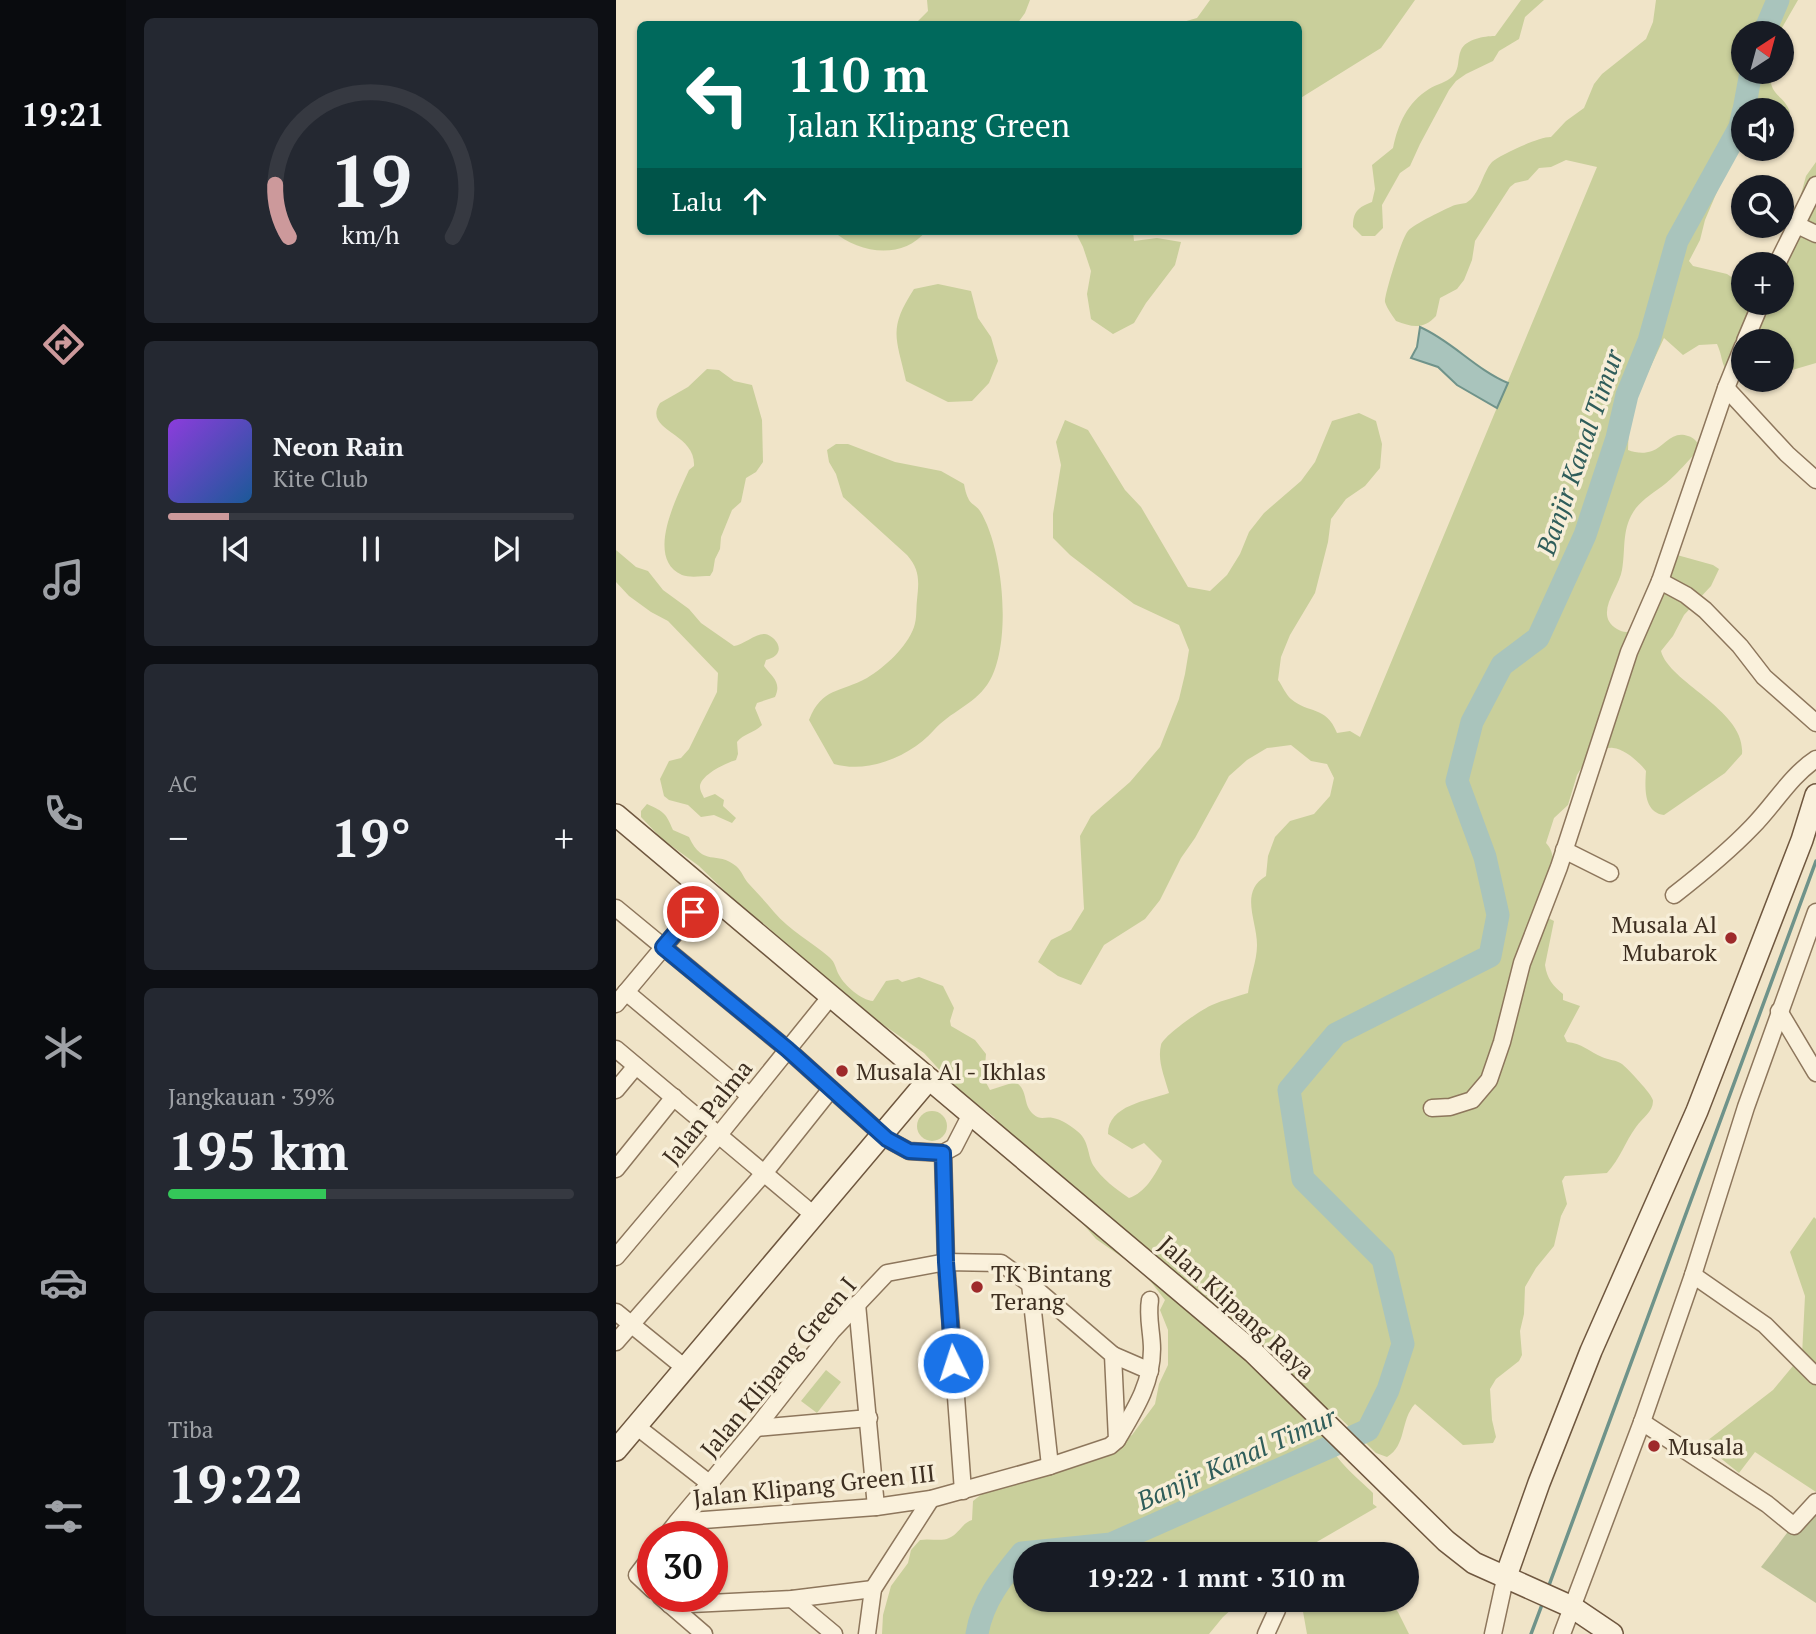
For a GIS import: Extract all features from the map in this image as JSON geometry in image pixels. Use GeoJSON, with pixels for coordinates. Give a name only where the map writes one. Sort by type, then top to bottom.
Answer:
{"type":"FeatureCollection","features":[{"type":"Feature","properties":{"kind":"main road"},"geometry":{"type":"LineString","coordinates":[[1512,1582],[1591,1351],[1697,1111],[1802,840],[1816,795]]}},
{"type":"Feature","properties":{"kind":"main road","name":"Jalan Klipang Raya"},"geometry":{"type":"LineString","coordinates":[[616,815],[1233,1335],[1455,1548],[1474,1563],[1567,1605],[1612,1634]]}},
{"type":"Feature","properties":{"kind":"main road"},"geometry":{"type":"LineString","coordinates":[[616,1450],[929,1079]]}},
{"type":"Feature","properties":{"kind":"street"},"geometry":{"type":"LineString","coordinates":[[1783,252],[1816,185]]}},
{"type":"Feature","properties":{"kind":"street"},"geometry":{"type":"LineString","coordinates":[[1797,225],[1816,234]]}},
{"type":"Feature","properties":{"kind":"street"},"geometry":{"type":"LineString","coordinates":[[1432,1108],[1450,1107],[1472,1100],[1489,1080],[1502,1042],[1522,963],[1564,850],[1629,652],[1660,581],[1731,376]]}},
{"type":"Feature","properties":{"kind":"street"},"geometry":{"type":"LineString","coordinates":[[1726,388],[1787,454],[1816,480]]}},
{"type":"Feature","properties":{"kind":"street"},"geometry":{"type":"LineString","coordinates":[[1660,581],[1706,610],[1740,646],[1764,677],[1816,723]]}},
{"type":"Feature","properties":{"kind":"street"},"geometry":{"type":"LineString","coordinates":[[1674,895],[1710,867],[1753,825],[1803,768],[1816,759]]}},
{"type":"Feature","properties":{"kind":"street"},"geometry":{"type":"LineString","coordinates":[[1564,850],[1610,873]]}},
{"type":"Feature","properties":{"kind":"street"},"geometry":{"type":"LineString","coordinates":[[708,894],[621,998],[750,1096]]}},
{"type":"Feature","properties":{"kind":"street"},"geometry":{"type":"LineString","coordinates":[[1562,1634],[1567,1605],[1642,1422],[1779,1011],[1810,951],[1816,912]]}},
{"type":"Feature","properties":{"kind":"street"},"geometry":{"type":"LineString","coordinates":[[618,915],[663,947],[787,1049],[883,1136],[909,1151],[943,1153],[954,1147],[971,1114]]}},
{"type":"Feature","properties":{"kind":"street","name":"Jalan Palma"},"geometry":{"type":"LineString","coordinates":[[616,1257],[831,996]]}},
{"type":"Feature","properties":{"kind":"street"},"geometry":{"type":"LineString","coordinates":[[1779,1011],[1816,1073]]}},
{"type":"Feature","properties":{"kind":"street"},"geometry":{"type":"LineString","coordinates":[[616,1049],[815,1216]]}},
{"type":"Feature","properties":{"kind":"street"},"geometry":{"type":"LineString","coordinates":[[616,1090],[636,1066]]}},
{"type":"Feature","properties":{"kind":"street"},"geometry":{"type":"LineString","coordinates":[[616,1342],[765,1172],[831,1089]]}},
{"type":"Feature","properties":{"kind":"street"},"geometry":{"type":"LineString","coordinates":[[616,1169],[674,1097]]}},
{"type":"Feature","properties":{"kind":"street"},"geometry":{"type":"LineString","coordinates":[[943,1153],[946,1262],[963,1491]]}},
{"type":"Feature","properties":{"kind":"street","name":"Jalan Klipang Green I"},"geometry":{"type":"LineString","coordinates":[[678,1521],[756,1428],[832,1331],[887,1273],[946,1262],[1001,1263],[1030,1284],[1113,1355],[1150,1371]]}},
{"type":"Feature","properties":{"kind":"street"},"geometry":{"type":"LineString","coordinates":[[1693,1275],[1765,1325],[1816,1377]]}},
{"type":"Feature","properties":{"kind":"street"},"geometry":{"type":"LineString","coordinates":[[1030,1284],[1050,1466]]}},
{"type":"Feature","properties":{"kind":"street"},"geometry":{"type":"LineString","coordinates":[[1116,1441],[1138,1405],[1150,1371],[1150,1300]]}},
{"type":"Feature","properties":{"kind":"street"},"geometry":{"type":"LineString","coordinates":[[857,1304],[876,1507]]}},
{"type":"Feature","properties":{"kind":"street"},"geometry":{"type":"LineString","coordinates":[[616,1312],[685,1368]]}},
{"type":"Feature","properties":{"kind":"street"},"geometry":{"type":"LineString","coordinates":[[1113,1355],[1116,1441]]}},
{"type":"Feature","properties":{"kind":"street"},"geometry":{"type":"LineString","coordinates":[[756,1428],[869,1418]]}},
{"type":"Feature","properties":{"kind":"street"},"geometry":{"type":"LineString","coordinates":[[1642,1422],[1767,1504],[1794,1526],[1816,1502]]}},
{"type":"Feature","properties":{"kind":"street"},"geometry":{"type":"LineString","coordinates":[[636,1426],[709,1483]]}},
{"type":"Feature","properties":{"kind":"street","name":"Jalan Klipang Green III"},"geometry":{"type":"LineString","coordinates":[[690,1521],[876,1507],[931,1499],[1050,1466],[1116,1441]]}},
{"type":"Feature","properties":{"kind":"street"},"geometry":{"type":"LineString","coordinates":[[867,1634],[873,1589],[931,1499]]}},
{"type":"Feature","properties":{"kind":"street"},"geometry":{"type":"LineString","coordinates":[[1493,1634],[1512,1582]]}},
{"type":"Feature","properties":{"kind":"street"},"geometry":{"type":"LineString","coordinates":[[728,1600],[792,1600],[873,1589]]}},
{"type":"Feature","properties":{"kind":"street"},"geometry":{"type":"LineString","coordinates":[[792,1600],[834,1634]]}},
{"type":"Feature","properties":{"kind":"street"},"geometry":{"type":"LineString","coordinates":[[679,1612],[704,1634]]}},
{"type":"Feature","properties":{"kind":"street"},"geometry":{"type":"LineString","coordinates":[[1266,1634],[1276,1612]]}},
{"type":"Feature","properties":{"kind":"green space"},"geometry":{"type":"Polygon","coordinates":[[[927,0],[1030,0],[1019,21],[918,21],[928,11],[927,0]]]}},
{"type":"Feature","properties":{"kind":"green space"},"geometry":{"type":"Polygon","coordinates":[[[1210,0],[1415,0],[1381,48],[1302,97],[1302,21],[1186,21],[1197,18],[1210,0]]]}},
{"type":"Feature","properties":{"kind":"green space"},"geometry":{"type":"Polygon","coordinates":[[[1521,0],[1544,0],[1525,17],[1519,39],[1499,51],[1493,61],[1456,81],[1449,90],[1410,166],[1400,173],[1382,205],[1383,228],[1375,236],[1362,236],[1353,227],[1353,222],[1357,211],[1372,202],[1375,189],[1372,165],[1393,148],[1409,107],[1429,89],[1453,76],[1463,46],[1471,41],[1495,36],[1521,0]]]}},
{"type":"Feature","properties":{"kind":"green space"},"geometry":{"type":"Polygon","coordinates":[[[1656,0],[1798,0],[1786,21],[1731,21],[1731,84],[1771,84],[1781,98],[1731,98],[1731,159],[1705,220],[1700,240],[1689,261],[1693,266],[1731,277],[1731,315],[1794,315],[1794,252],[1785,252],[1789,238],[1794,238],[1794,220],[1806,176],[1816,162],[1816,363],[1794,369],[1794,329],[1731,329],[1731,375],[1724,366],[1717,344],[1699,345],[1683,355],[1664,338],[1636,398],[1629,420],[1628,450],[1649,452],[1677,435],[1694,439],[1699,449],[1669,481],[1646,498],[1631,516],[1626,531],[1622,570],[1609,601],[1607,616],[1617,629],[1632,631],[1677,555],[1719,569],[1711,586],[1684,615],[1661,651],[1667,663],[1732,724],[1740,738],[1742,754],[1725,773],[1664,815],[1657,813],[1649,804],[1646,771],[1627,753],[1610,748],[1590,754],[1577,775],[1568,805],[1554,818],[1546,843],[1551,850],[1553,868],[1538,913],[1554,921],[1545,965],[1549,978],[1563,994],[1563,1000],[1580,1006],[1564,1036],[1567,1042],[1622,1064],[1645,1088],[1653,1105],[1607,1173],[1565,1176],[1562,1181],[1567,1204],[1561,1216],[1554,1246],[1525,1287],[1520,1331],[1522,1355],[1519,1361],[1496,1379],[1490,1389],[1496,1437],[1493,1443],[1463,1445],[1415,1404],[1407,1417],[1398,1446],[1387,1457],[1376,1453],[1337,1415],[1329,1424],[1327,1434],[1330,1445],[1346,1467],[1373,1493],[1373,1504],[1377,1507],[1317,1542],[1013,1542],[1013,1612],[1229,1612],[1209,1634],[882,1634],[883,1615],[891,1586],[908,1563],[911,1550],[920,1540],[942,1540],[952,1536],[972,1520],[973,1501],[982,1494],[1077,1465],[1132,1435],[1155,1404],[1159,1384],[1168,1365],[1168,1330],[1160,1310],[1165,1300],[1148,1278],[1096,1239],[1069,1212],[994,1117],[957,1089],[924,1053],[856,1006],[782,944],[770,929],[733,899],[699,866],[662,839],[641,817],[641,811],[647,804],[658,809],[673,830],[689,837],[705,856],[723,859],[736,866],[780,918],[831,959],[849,988],[859,995],[873,1001],[886,981],[898,979],[902,982],[919,977],[943,986],[954,1008],[951,1026],[975,1040],[986,1054],[984,1079],[990,1090],[1015,1082],[1022,1089],[1033,1114],[1069,1125],[1086,1143],[1093,1165],[1100,1175],[1129,1198],[1135,1196],[1153,1178],[1162,1161],[1144,1143],[1132,1149],[1108,1134],[1110,1124],[1114,1116],[1122,1110],[1169,1093],[1160,1057],[1161,1045],[1168,1036],[1207,1007],[1248,993],[1257,945],[1251,907],[1253,890],[1266,876],[1268,856],[1275,837],[1290,821],[1314,814],[1330,796],[1334,778],[1327,764],[1311,761],[1291,745],[1267,748],[1247,760],[1229,776],[1160,900],[1145,919],[1104,945],[1081,985],[1058,976],[1038,962],[1051,940],[1071,930],[1084,909],[1080,836],[1091,816],[1130,782],[1160,747],[1179,699],[1189,650],[1179,625],[1134,604],[1070,555],[1053,538],[1053,514],[1061,465],[1056,442],[1065,420],[1088,430],[1125,490],[1141,507],[1188,587],[1210,591],[1227,575],[1249,532],[1264,513],[1301,481],[1315,462],[1332,421],[1359,413],[1376,421],[1382,444],[1380,468],[1365,486],[1346,499],[1331,519],[1315,593],[1290,635],[1281,657],[1278,680],[1291,699],[1328,718],[1337,733],[1350,731],[1360,737],[1597,167],[1566,160],[1551,167],[1539,168],[1528,180],[1510,187],[1475,241],[1472,260],[1464,280],[1457,289],[1440,298],[1436,316],[1427,324],[1412,326],[1396,321],[1385,302],[1402,244],[1408,231],[1416,225],[1471,199],[1496,159],[1530,143],[1551,137],[1566,121],[1584,108],[1594,84],[1602,74],[1646,39],[1653,22],[1656,0]]]}},
{"type":"Feature","properties":{"kind":"green space"},"geometry":{"type":"Polygon","coordinates":[[[838,235],[922,235],[905,246],[881,251],[855,245],[838,235]]]}},
{"type":"Feature","properties":{"kind":"green space"},"geometry":{"type":"Polygon","coordinates":[[[1077,235],[1133,235],[1134,241],[1157,238],[1181,242],[1175,265],[1134,323],[1113,334],[1091,319],[1087,294],[1091,271],[1077,235]]]}},
{"type":"Feature","properties":{"kind":"green space"},"geometry":{"type":"Polygon","coordinates":[[[938,284],[971,291],[978,318],[991,337],[998,361],[989,383],[972,401],[948,402],[906,381],[896,334],[900,314],[914,289],[938,284]]]}},
{"type":"Feature","properties":{"kind":"green space"},"geometry":{"type":"Polygon","coordinates":[[[707,369],[719,370],[734,381],[752,385],[762,420],[763,462],[756,472],[746,478],[741,502],[732,510],[710,576],[688,576],[671,567],[666,555],[665,541],[672,510],[689,470],[694,466],[692,455],[687,446],[663,426],[656,412],[660,403],[688,387],[707,369]]]}},
{"type":"Feature","properties":{"kind":"green space"},"geometry":{"type":"Polygon","coordinates":[[[836,444],[848,444],[895,462],[941,471],[964,484],[969,500],[980,511],[995,549],[1002,598],[1000,648],[987,685],[914,748],[889,760],[861,767],[834,764],[809,720],[814,709],[826,696],[867,678],[901,649],[915,624],[918,581],[914,566],[907,555],[843,497],[827,450],[836,444]]]}},
{"type":"Feature","properties":{"kind":"green space"},"geometry":{"type":"Polygon","coordinates":[[[616,550],[636,567],[648,571],[663,590],[689,609],[701,623],[734,646],[765,634],[778,645],[778,652],[766,660],[764,666],[777,684],[777,692],[775,697],[757,703],[755,708],[762,725],[737,742],[736,760],[714,770],[701,783],[704,798],[715,794],[724,800],[723,806],[736,818],[732,823],[714,815],[701,817],[688,805],[664,796],[660,779],[669,761],[681,758],[689,749],[717,692],[718,673],[668,621],[629,596],[616,582],[616,550]]]}},
{"type":"Feature","properties":{"kind":"green space"},"geometry":{"type":"Polygon","coordinates":[[[932,1111],[943,1115],[947,1126],[943,1137],[932,1141],[921,1137],[917,1126],[921,1115],[932,1111]]]}},
{"type":"Feature","properties":{"kind":"green space"},"geometry":{"type":"Polygon","coordinates":[[[1814,1217],[1816,1492],[1755,1452],[1739,1473],[1703,1444],[1773,1390],[1802,1355],[1805,1296],[1790,1252],[1814,1217]]]}},
{"type":"Feature","properties":{"kind":"green space"},"geometry":{"type":"Polygon","coordinates":[[[826,1370],[841,1382],[817,1413],[801,1401],[826,1370]]]}},
{"type":"Feature","properties":{"kind":"green space"},"geometry":{"type":"Polygon","coordinates":[[[1816,1495],[1816,1603],[1761,1567],[1816,1495]]]}},
{"type":"Feature","properties":{"kind":"green space"},"geometry":{"type":"Polygon","coordinates":[[[1303,1612],[1398,1612],[1409,1634],[1307,1634],[1303,1612]]]}},
{"type":"Feature","properties":{"kind":"water"},"geometry":{"type":"Polygon","coordinates":[[[1420,327],[1508,383],[1497,408],[1457,385],[1438,367],[1411,358],[1417,347],[1420,327]]]}},
{"type":"Feature","properties":{"kind":"waterway","name":"Banjir Kanal Timur"},"geometry":{"type":"LineString","coordinates":[[1769,21],[1778,0]]}},
{"type":"Feature","properties":{"kind":"waterway","name":"Banjir Kanal Timur"},"geometry":{"type":"LineString","coordinates":[[1746,98],[1749,84]]}},
{"type":"Feature","properties":{"kind":"waterway","name":"Banjir Kanal Timur"},"geometry":{"type":"LineString","coordinates":[[977,1634],[988,1601],[1022,1553],[1111,1544],[1368,1430],[1388,1390],[1403,1344],[1383,1259],[1303,1179],[1289,1090],[1336,1034],[1490,956],[1498,915],[1485,857],[1457,781],[1472,722],[1502,665],[1538,638],[1585,535],[1617,438],[1627,395],[1649,341],[1677,241],[1731,143]]}},
{"type":"Feature","properties":{"kind":"waterway"},"geometry":{"type":"LineString","coordinates":[[1548,1588],[1816,861]]}},
{"type":"Feature","properties":{"kind":"waterway"},"geometry":{"type":"LineString","coordinates":[[1531,1634],[1543,1602]]}},
{"type":"Feature","properties":{"kind":"place","name":"Musala Al Mubarok"},"geometry":{"type":"Point","coordinates":[1731,938]}},
{"type":"Feature","properties":{"kind":"place","name":"Musala Al - Ikhlas"},"geometry":{"type":"Point","coordinates":[842,1071]}},
{"type":"Feature","properties":{"kind":"place","name":"TK Bintang Terang"},"geometry":{"type":"Point","coordinates":[977,1287]}},
{"type":"Feature","properties":{"kind":"place","name":"Musala"},"geometry":{"type":"Point","coordinates":[1654,1446]}},
{"type":"Feature","properties":{"kind":"route"},"geometry":{"type":"LineString","coordinates":[[693,912],[663,947],[787,1049],[887,1139],[909,1151],[943,1153],[946,1262],[953,1363]]}}]}
